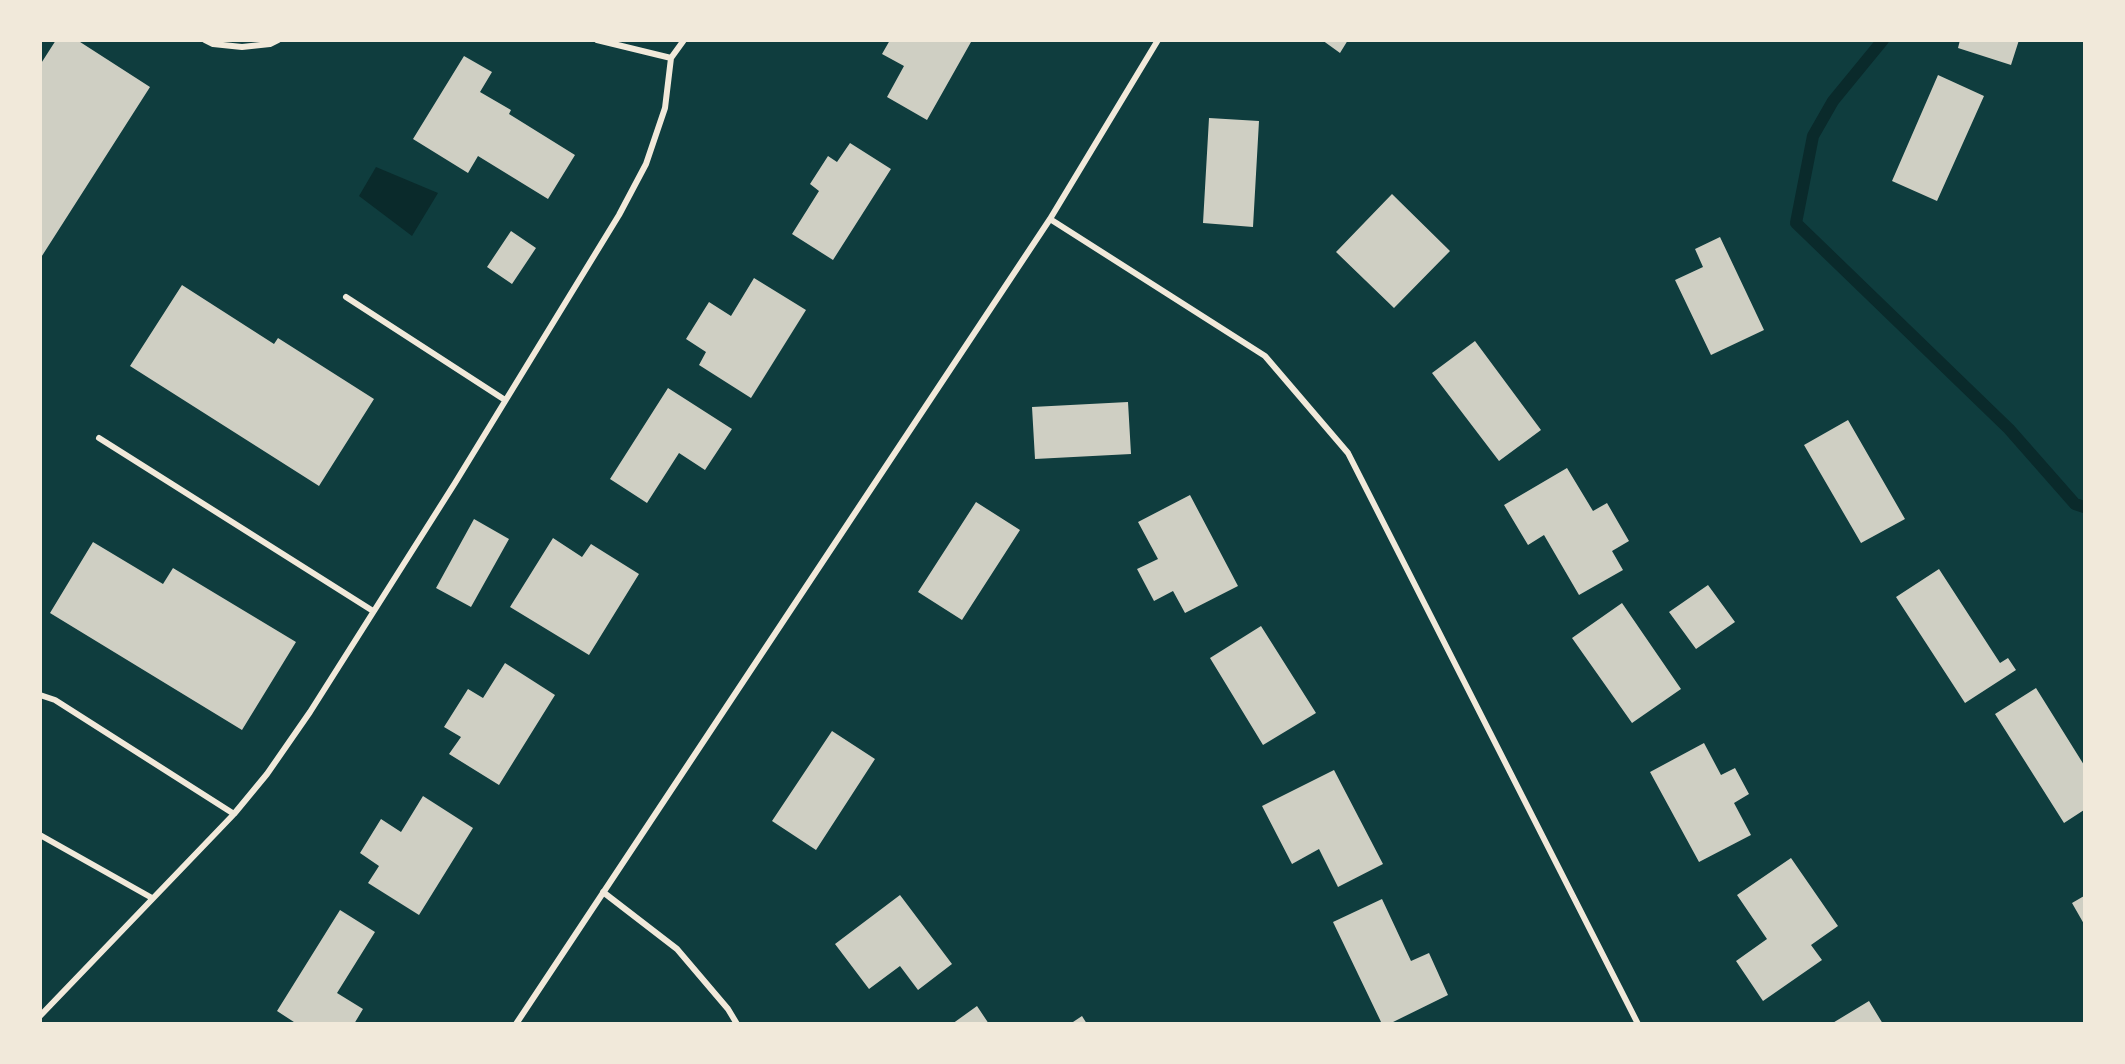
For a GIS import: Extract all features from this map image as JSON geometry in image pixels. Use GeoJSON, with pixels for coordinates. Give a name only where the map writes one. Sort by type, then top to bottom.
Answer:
{"type":"FeatureCollection","features":[{"type":"Feature","properties":{"kind":"street"},"geometry":{"type":"LineString","coordinates":[[206,40],[213,44],[242,47],[270,44],[278,40]]}},
{"type":"Feature","properties":{"kind":"street"},"geometry":{"type":"LineString","coordinates":[[597,40],[671,58]]}},
{"type":"Feature","properties":{"kind":"street"},"geometry":{"type":"LineString","coordinates":[[40,1016],[90,967],[152,898],[234,814],[292,739],[443,503],[619,215],[646,164],[665,108],[671,58],[684,40]]}},
{"type":"Feature","properties":{"kind":"street"},"geometry":{"type":"LineString","coordinates":[[516,1023],[1050,219],[1158,40]]}},
{"type":"Feature","properties":{"kind":"street"},"geometry":{"type":"LineString","coordinates":[[1050,219],[1265,356],[1348,453],[1638,1023]]}},
{"type":"Feature","properties":{"kind":"street"},"geometry":{"type":"LineString","coordinates":[[346,297],[505,400]]}},
{"type":"Feature","properties":{"kind":"street"},"geometry":{"type":"LineString","coordinates":[[99,438],[373,611]]}},
{"type":"Feature","properties":{"kind":"street"},"geometry":{"type":"LineString","coordinates":[[40,695],[55,700],[234,814]]}},
{"type":"Feature","properties":{"kind":"street"},"geometry":{"type":"LineString","coordinates":[[40,835],[152,898]]}},
{"type":"Feature","properties":{"kind":"street"},"geometry":{"type":"LineString","coordinates":[[603,892],[677,949],[728,1009],[737,1023]]}},
{"type":"Feature","properties":{"kind":"water"},"geometry":{"type":"Polygon","coordinates":[[[376,167],[438,193],[412,236],[359,196],[376,167]]]}},
{"type":"Feature","properties":{"kind":"building"},"geometry":{"type":"Polygon","coordinates":[[[56,40],[77,40],[150,87],[40,259],[40,65],[56,40]]]}},
{"type":"Feature","properties":{"kind":"building"},"geometry":{"type":"Polygon","coordinates":[[[890,40],[968,40],[971,42],[927,120],[887,97],[904,66],[882,54],[890,40]]]}},
{"type":"Feature","properties":{"kind":"building"},"geometry":{"type":"Polygon","coordinates":[[[1322,40],[1348,40],[1340,53],[1322,40]]]}},
{"type":"Feature","properties":{"kind":"building"},"geometry":{"type":"Polygon","coordinates":[[[1960,40],[2019,40],[2011,65],[1958,48],[1960,40]]]}},
{"type":"Feature","properties":{"kind":"building"},"geometry":{"type":"Polygon","coordinates":[[[464,56],[492,72],[480,92],[511,110],[509,114],[575,155],[548,199],[478,156],[468,173],[413,139],[464,56]]]}},
{"type":"Feature","properties":{"kind":"building"},"geometry":{"type":"Polygon","coordinates":[[[1938,75],[1984,96],[1937,201],[1892,181],[1938,75]]]}},
{"type":"Feature","properties":{"kind":"building"},"geometry":{"type":"Polygon","coordinates":[[[1209,118],[1259,121],[1253,227],[1203,223],[1209,118]]]}},
{"type":"Feature","properties":{"kind":"building"},"geometry":{"type":"Polygon","coordinates":[[[850,143],[891,169],[833,260],[792,234],[819,191],[810,184],[828,156],[837,162],[850,143]]]}},
{"type":"Feature","properties":{"kind":"building"},"geometry":{"type":"Polygon","coordinates":[[[1392,194],[1450,251],[1394,308],[1336,252],[1392,194]]]}},
{"type":"Feature","properties":{"kind":"building"},"geometry":{"type":"Polygon","coordinates":[[[511,231],[536,248],[512,284],[487,267],[511,231]]]}},
{"type":"Feature","properties":{"kind":"building"},"geometry":{"type":"Polygon","coordinates":[[[1720,237],[1764,330],[1711,355],[1675,280],[1703,267],[1695,249],[1720,237]]]}},
{"type":"Feature","properties":{"kind":"building"},"geometry":{"type":"Polygon","coordinates":[[[754,278],[806,310],[751,398],[699,365],[706,352],[686,339],[709,302],[731,316],[754,278]]]}},
{"type":"Feature","properties":{"kind":"building"},"geometry":{"type":"Polygon","coordinates":[[[182,285],[274,344],[278,338],[374,399],[319,486],[130,366],[182,285]]]}},
{"type":"Feature","properties":{"kind":"building"},"geometry":{"type":"Polygon","coordinates":[[[1475,341],[1541,430],[1499,461],[1432,373],[1475,341]]]}},
{"type":"Feature","properties":{"kind":"building"},"geometry":{"type":"Polygon","coordinates":[[[668,388],[732,429],[705,470],[679,453],[647,503],[610,479],[668,388]]]}},
{"type":"Feature","properties":{"kind":"building"},"geometry":{"type":"Polygon","coordinates":[[[1128,402],[1131,454],[1035,459],[1032,407],[1128,402]]]}},
{"type":"Feature","properties":{"kind":"building"},"geometry":{"type":"Polygon","coordinates":[[[1848,420],[1905,519],[1861,543],[1804,445],[1848,420]]]}},
{"type":"Feature","properties":{"kind":"building"},"geometry":{"type":"Polygon","coordinates":[[[1567,468],[1593,511],[1607,503],[1629,541],[1612,551],[1623,570],[1579,595],[1544,535],[1528,545],[1504,505],[1567,468]]]}},
{"type":"Feature","properties":{"kind":"building"},"geometry":{"type":"Polygon","coordinates":[[[1190,495],[1238,586],[1185,613],[1173,591],[1154,601],[1137,569],[1158,559],[1138,522],[1190,495]]]}},
{"type":"Feature","properties":{"kind":"building"},"geometry":{"type":"Polygon","coordinates":[[[976,502],[1020,530],[962,620],[918,592],[976,502]]]}},
{"type":"Feature","properties":{"kind":"building"},"geometry":{"type":"Polygon","coordinates":[[[474,519],[509,539],[471,607],[436,588],[474,519]]]}},
{"type":"Feature","properties":{"kind":"building"},"geometry":{"type":"Polygon","coordinates":[[[553,538],[582,557],[591,544],[639,574],[589,655],[510,607],[553,538]]]}},
{"type":"Feature","properties":{"kind":"building"},"geometry":{"type":"Polygon","coordinates":[[[93,542],[163,584],[173,568],[296,642],[242,730],[50,613],[93,542]]]}},
{"type":"Feature","properties":{"kind":"building"},"geometry":{"type":"Polygon","coordinates":[[[1939,569],[2000,663],[2008,658],[2016,670],[1965,703],[1896,597],[1939,569]]]}},
{"type":"Feature","properties":{"kind":"building"},"geometry":{"type":"Polygon","coordinates":[[[1708,585],[1735,622],[1696,649],[1669,612],[1708,585]]]}},
{"type":"Feature","properties":{"kind":"building"},"geometry":{"type":"Polygon","coordinates":[[[1622,603],[1681,689],[1632,723],[1572,638],[1622,603]]]}},
{"type":"Feature","properties":{"kind":"building"},"geometry":{"type":"Polygon","coordinates":[[[1261,626],[1316,713],[1263,745],[1210,658],[1261,626]]]}},
{"type":"Feature","properties":{"kind":"building"},"geometry":{"type":"Polygon","coordinates":[[[505,663],[555,695],[499,785],[449,754],[461,737],[444,727],[468,689],[483,698],[505,663]]]}},
{"type":"Feature","properties":{"kind":"building"},"geometry":{"type":"Polygon","coordinates":[[[2036,688],[2084,765],[2084,810],[2064,823],[1995,714],[2036,688]]]}},
{"type":"Feature","properties":{"kind":"building"},"geometry":{"type":"Polygon","coordinates":[[[832,731],[875,759],[816,850],[772,821],[832,731]]]}},
{"type":"Feature","properties":{"kind":"building"},"geometry":{"type":"Polygon","coordinates":[[[1704,743],[1721,775],[1735,768],[1749,794],[1734,803],[1751,835],[1699,862],[1650,772],[1704,743]]]}},
{"type":"Feature","properties":{"kind":"building"},"geometry":{"type":"Polygon","coordinates":[[[1334,770],[1383,864],[1338,887],[1319,849],[1292,864],[1262,806],[1334,770]]]}},
{"type":"Feature","properties":{"kind":"building"},"geometry":{"type":"Polygon","coordinates":[[[423,796],[473,828],[419,915],[368,883],[379,866],[360,853],[381,819],[401,832],[423,796]]]}},
{"type":"Feature","properties":{"kind":"building"},"geometry":{"type":"Polygon","coordinates":[[[1791,858],[1838,926],[1811,945],[1822,960],[1763,1001],[1736,961],[1767,939],[1737,895],[1791,858]]]}},
{"type":"Feature","properties":{"kind":"building"},"geometry":{"type":"Polygon","coordinates":[[[900,895],[952,964],[918,990],[900,966],[869,989],[835,944],[900,895]]]}},
{"type":"Feature","properties":{"kind":"building"},"geometry":{"type":"Polygon","coordinates":[[[2084,896],[2084,924],[2072,903],[2084,896]]]}},
{"type":"Feature","properties":{"kind":"building"},"geometry":{"type":"Polygon","coordinates":[[[1382,899],[1411,961],[1429,953],[1448,995],[1389,1024],[1382,1024],[1333,922],[1382,899]]]}},
{"type":"Feature","properties":{"kind":"building"},"geometry":{"type":"Polygon","coordinates":[[[340,910],[375,932],[337,993],[363,1009],[354,1024],[297,1024],[277,1011],[340,910]]]}},
{"type":"Feature","properties":{"kind":"building"},"geometry":{"type":"Polygon","coordinates":[[[1869,1001],[1883,1024],[1831,1024],[1869,1001]]]}},
{"type":"Feature","properties":{"kind":"building"},"geometry":{"type":"Polygon","coordinates":[[[977,1006],[989,1024],[952,1024],[977,1006]]]}},
{"type":"Feature","properties":{"kind":"building"},"geometry":{"type":"Polygon","coordinates":[[[1082,1016],[1087,1024],[1070,1024],[1082,1016]]]}},
{"type":"Feature","properties":{"kind":"waterway"},"geometry":{"type":"LineString","coordinates":[[1883,40],[1833,101],[1813,136],[1796,223],[2009,429],[2075,504],[2084,507]]}}]}
